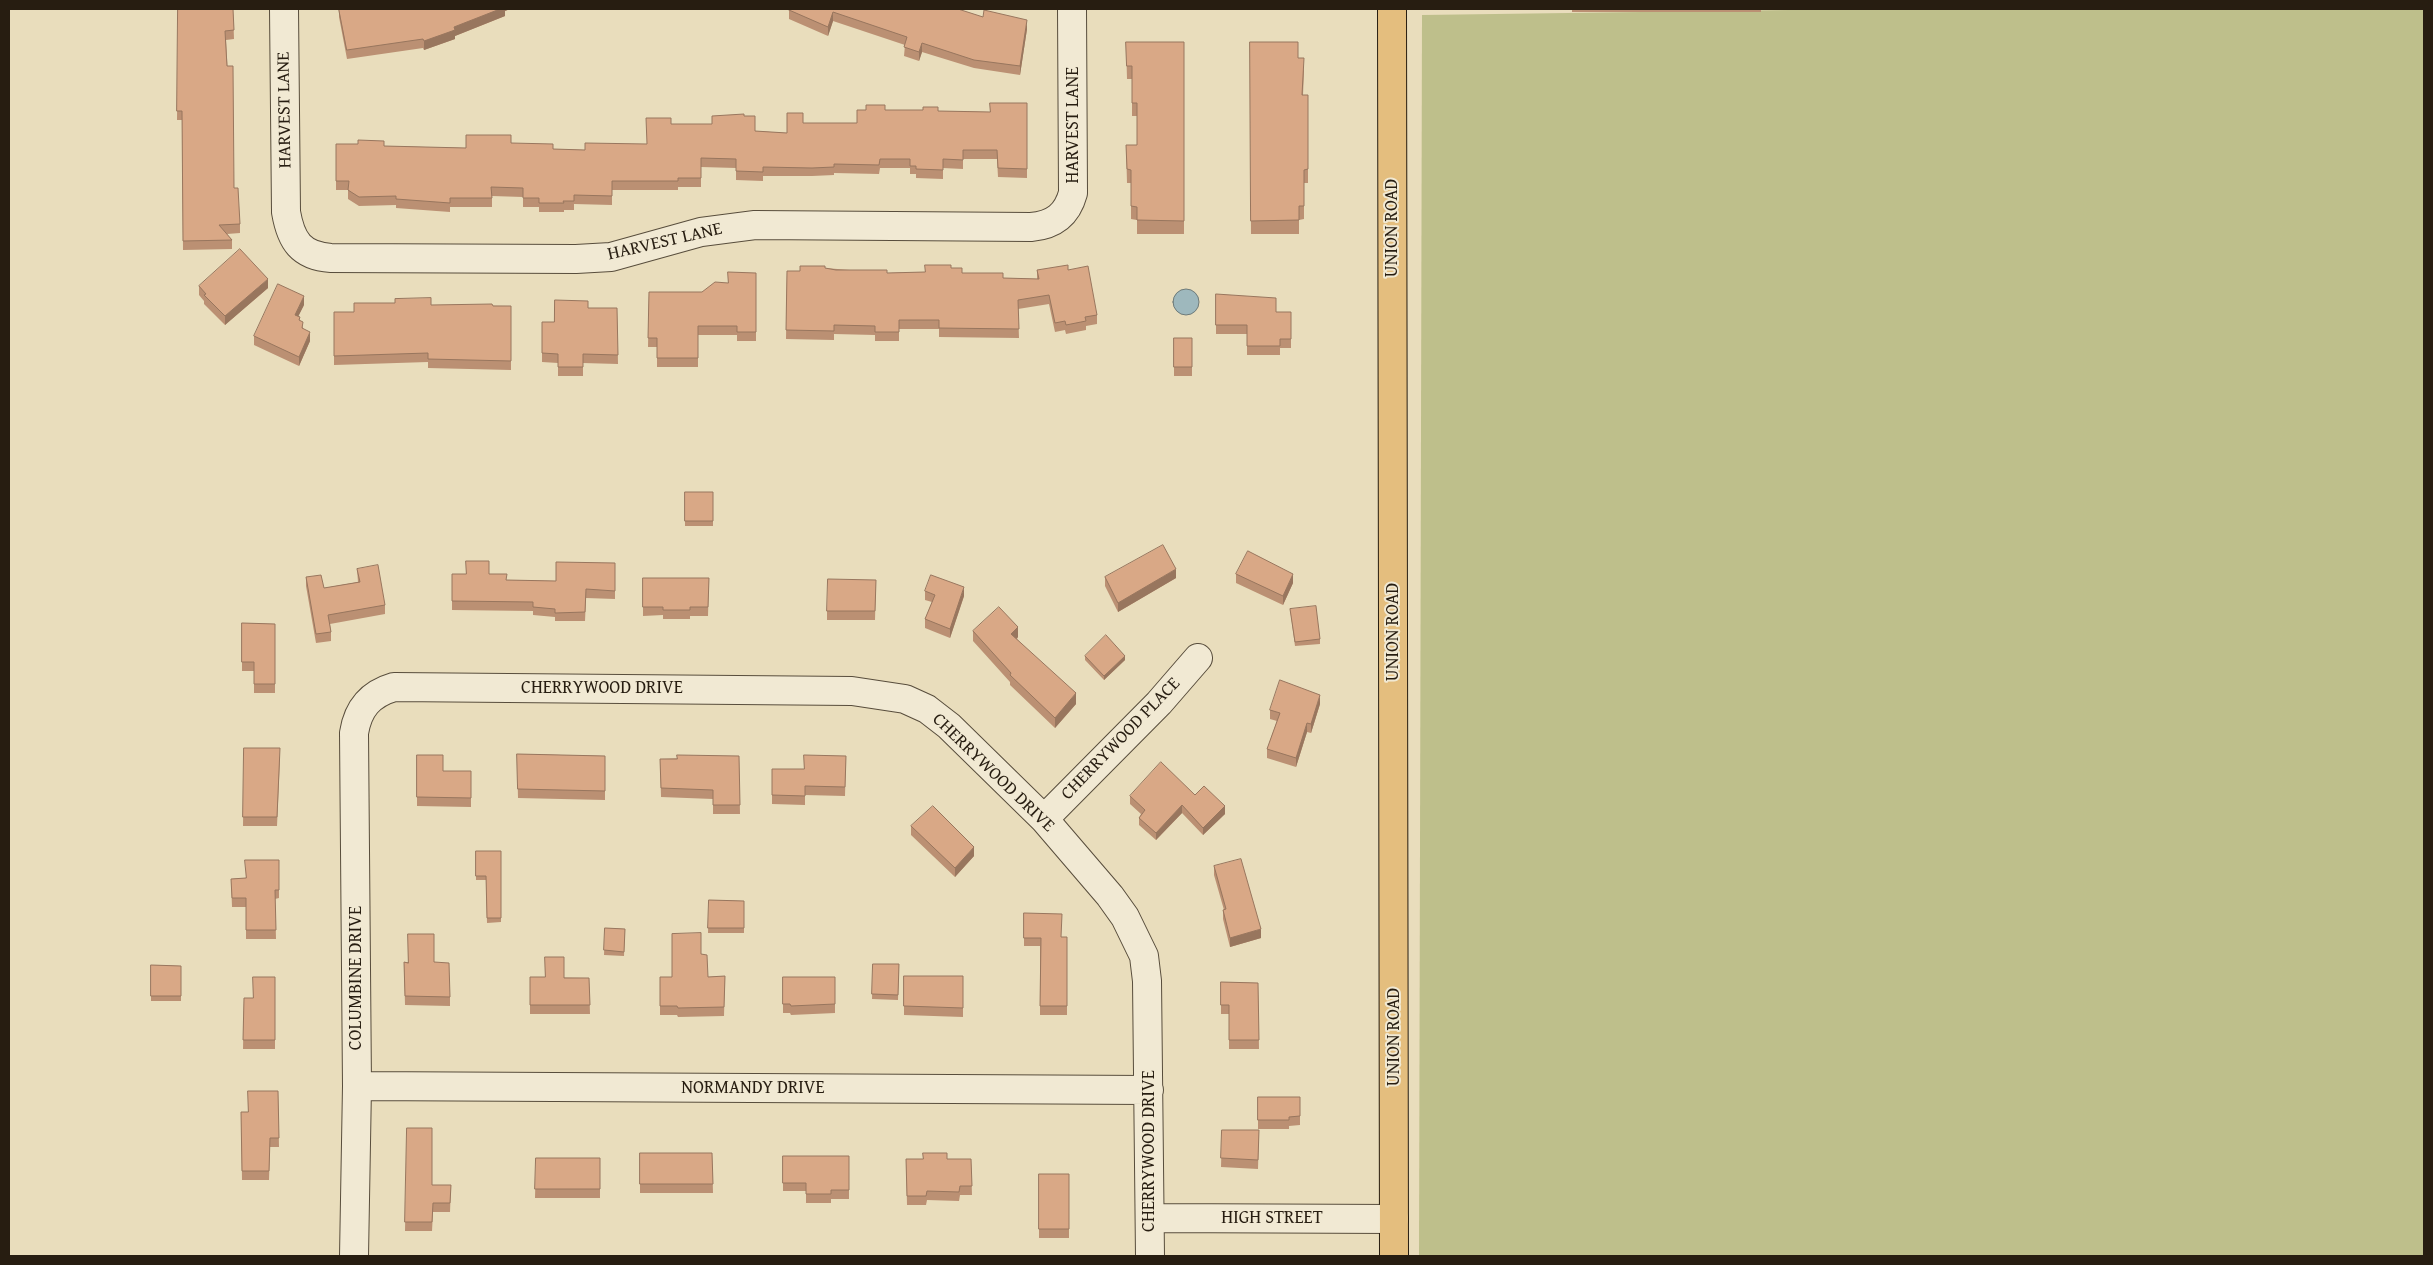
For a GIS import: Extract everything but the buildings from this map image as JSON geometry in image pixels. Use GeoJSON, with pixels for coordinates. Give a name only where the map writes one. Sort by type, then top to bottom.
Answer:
{"type":"FeatureCollection","features":[{"type":"Feature","properties":{"kind":"main road","name":"UNION ROAD"},"geometry":{"type":"LineString","coordinates":[[1392,9],[1394,1256]]}},
{"type":"Feature","properties":{"kind":"street","name":"HARVEST LANE"},"geometry":{"type":"LineString","coordinates":[[284,9],[286,212],[291,235],[298,245],[317,257],[331,258],[566,259],[611,257],[716,229],[755,225],[1031,227],[1044,226],[1056,221],[1065,213],[1073,193],[1072,9]]}},
{"type":"Feature","properties":{"kind":"street","name":"CHERRYWOOD PLACE"},"geometry":{"type":"LineString","coordinates":[[1044,819],[1159,703],[1198,658]]}},
{"type":"Feature","properties":{"kind":"street","name":"CHERRYWOOD DRIVE"},"geometry":{"type":"LineString","coordinates":[[367,702],[382,690],[394,687],[780,689],[882,694],[906,699],[927,709],[949,726],[1044,819],[1110,896],[1130,925],[1144,956],[1148,981],[1150,1256]]}},
{"type":"Feature","properties":{"kind":"street","name":"COLUMBINE DRIVE"},"geometry":{"type":"LineString","coordinates":[[354,1256],[357,1086],[354,733],[356,720],[367,702]]}},
{"type":"Feature","properties":{"kind":"street","name":"NORMANDY DRIVE"},"geometry":{"type":"LineString","coordinates":[[357,1086],[1149,1090]]}},
{"type":"Feature","properties":{"kind":"street","name":"HIGH STREET"},"geometry":{"type":"LineString","coordinates":[[1150,1218],[1394,1219]]}},
{"type":"Feature","properties":{"kind":"green space"},"geometry":{"type":"Polygon","coordinates":[[[1861,9],[2424,9],[2424,1256],[1419,1256],[1422,15],[1861,9]]]}},
{"type":"Feature","properties":{"kind":"water"},"geometry":{"type":"Polygon","coordinates":[[[1186,289],[1195,293],[1199,302],[1195,311],[1186,315],[1177,311],[1173,302],[1177,293],[1186,289]]]}}]}
